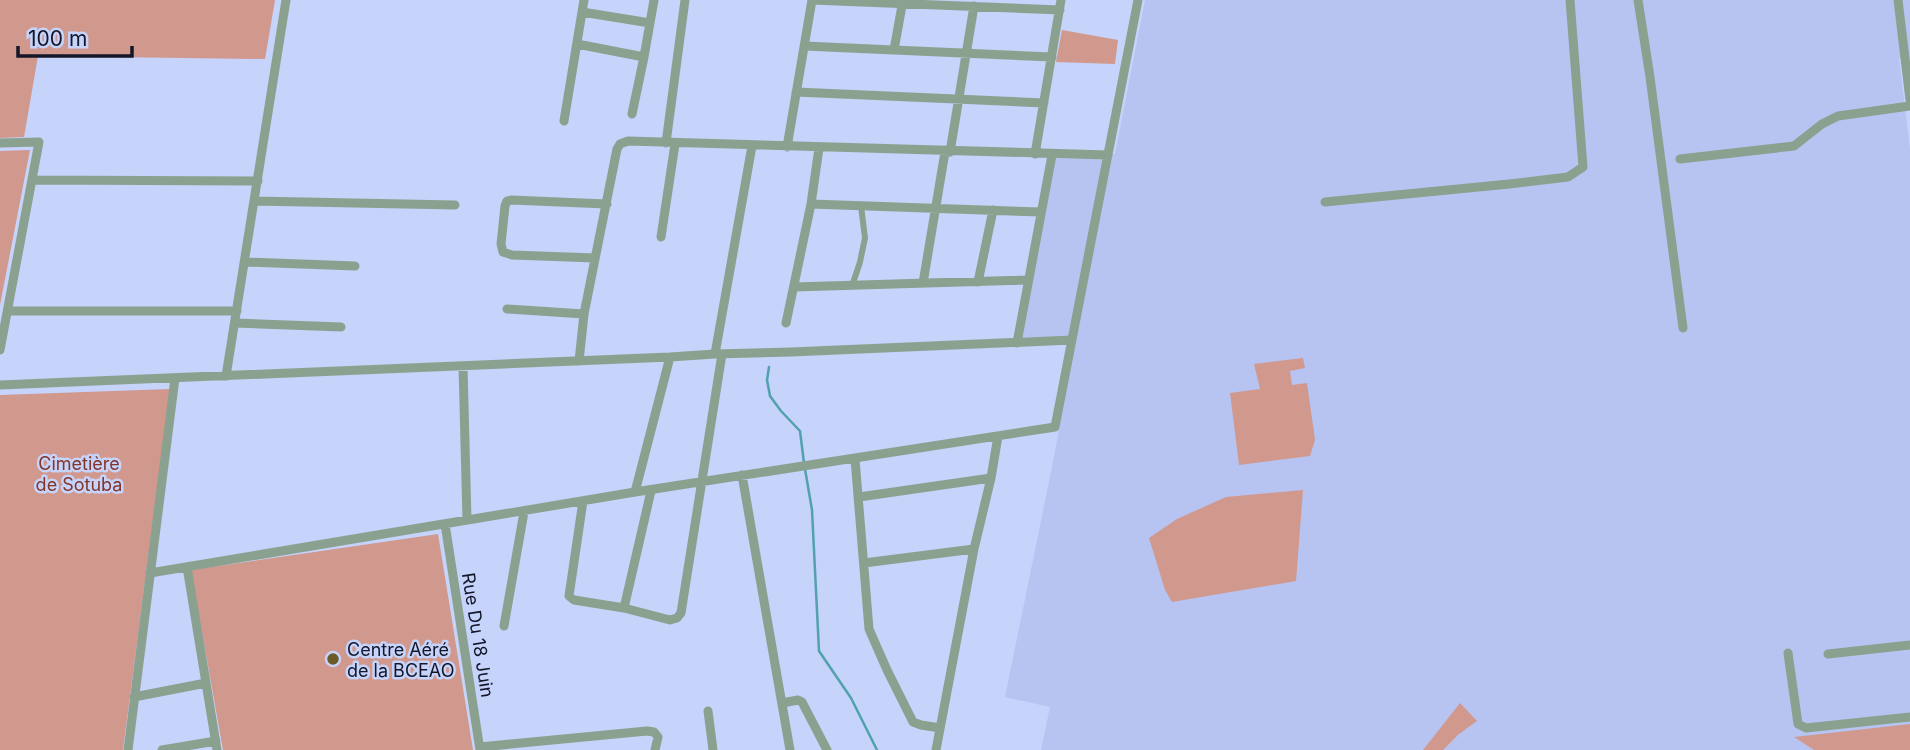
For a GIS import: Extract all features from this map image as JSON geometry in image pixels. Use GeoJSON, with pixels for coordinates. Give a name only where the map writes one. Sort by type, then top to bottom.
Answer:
{"type":"FeatureCollection","features":[{"type":"Feature","properties":{"kind":"street"},"geometry":{"type":"LineString","coordinates":[[226,376],[286,0]]}},
{"type":"Feature","properties":{"kind":"street"},"geometry":{"type":"LineString","coordinates":[[564,121],[584,0]]}},
{"type":"Feature","properties":{"kind":"street"},"geometry":{"type":"LineString","coordinates":[[632,114],[654,0]]}},
{"type":"Feature","properties":{"kind":"street"},"geometry":{"type":"LineString","coordinates":[[661,237],[685,0]]}},
{"type":"Feature","properties":{"kind":"street"},"geometry":{"type":"LineString","coordinates":[[787,147],[812,0],[974,6],[1060,5],[1035,154]]}},
{"type":"Feature","properties":{"kind":"street"},"geometry":{"type":"LineString","coordinates":[[150,573],[635,492],[1055,427],[1138,0]]}},
{"type":"Feature","properties":{"kind":"street"},"geometry":{"type":"LineString","coordinates":[[1325,202],[1568,177],[1583,167],[1570,0]]}},
{"type":"Feature","properties":{"kind":"street"},"geometry":{"type":"LineString","coordinates":[[1638,0],[1683,328]]}},
{"type":"Feature","properties":{"kind":"street"},"geometry":{"type":"LineString","coordinates":[[1898,0],[1908,60],[1910,100]]}},
{"type":"Feature","properties":{"kind":"street"},"geometry":{"type":"LineString","coordinates":[[894,51],[903,2]]}},
{"type":"Feature","properties":{"kind":"street"},"geometry":{"type":"LineString","coordinates":[[923,283],[974,6]]}},
{"type":"Feature","properties":{"kind":"street"},"geometry":{"type":"LineString","coordinates":[[582,12],[650,23]]}},
{"type":"Feature","properties":{"kind":"street"},"geometry":{"type":"LineString","coordinates":[[576,44],[644,57]]}},
{"type":"Feature","properties":{"kind":"street"},"geometry":{"type":"LineString","coordinates":[[804,46],[1052,57]]}},
{"type":"Feature","properties":{"kind":"street"},"geometry":{"type":"LineString","coordinates":[[796,92],[1044,103]]}},
{"type":"Feature","properties":{"kind":"street"},"geometry":{"type":"LineString","coordinates":[[1680,159],[1794,146],[1822,124],[1838,116],[1910,106]]}},
{"type":"Feature","properties":{"kind":"street"},"geometry":{"type":"LineString","coordinates":[[579,361],[584,314],[620,144],[628,141],[1108,155]]}},
{"type":"Feature","properties":{"kind":"street"},"geometry":{"type":"LineString","coordinates":[[0,144],[39,142],[0,350]]}},
{"type":"Feature","properties":{"kind":"street"},"geometry":{"type":"LineString","coordinates":[[583,501],[569,596],[574,600],[624,608],[670,620],[677,618],[681,613],[702,482],[718,354],[752,146]]}},
{"type":"Feature","properties":{"kind":"street"},"geometry":{"type":"LineString","coordinates":[[786,323],[811,204],[819,148]]}},
{"type":"Feature","properties":{"kind":"street"},"geometry":{"type":"LineString","coordinates":[[1017,343],[1052,155]]}},
{"type":"Feature","properties":{"kind":"street"},"geometry":{"type":"LineString","coordinates":[[32,180],[258,181]]}},
{"type":"Feature","properties":{"kind":"street"},"geometry":{"type":"LineString","coordinates":[[595,258],[512,255],[503,252],[501,243],[505,206],[510,200],[607,204]]}},
{"type":"Feature","properties":{"kind":"street"},"geometry":{"type":"LineString","coordinates":[[254,201],[455,205]]}},
{"type":"Feature","properties":{"kind":"street"},"geometry":{"type":"LineString","coordinates":[[811,204],[1041,212]]}},
{"type":"Feature","properties":{"kind":"street"},"geometry":{"type":"LineString","coordinates":[[852,286],[865,238],[861,206]]}},
{"type":"Feature","properties":{"kind":"street"},"geometry":{"type":"LineString","coordinates":[[978,282],[993,210]]}},
{"type":"Feature","properties":{"kind":"street"},"geometry":{"type":"LineString","coordinates":[[245,262],[355,266]]}},
{"type":"Feature","properties":{"kind":"street"},"geometry":{"type":"LineString","coordinates":[[794,287],[1028,280]]}},
{"type":"Feature","properties":{"kind":"street"},"geometry":{"type":"LineString","coordinates":[[507,309],[584,314]]}},
{"type":"Feature","properties":{"kind":"street"},"geometry":{"type":"LineString","coordinates":[[8,311],[237,311]]}},
{"type":"Feature","properties":{"kind":"street"},"geometry":{"type":"LineString","coordinates":[[235,323],[341,327]]}},
{"type":"Feature","properties":{"kind":"street"},"geometry":{"type":"LineString","coordinates":[[0,385],[1072,340]]}},
{"type":"Feature","properties":{"kind":"street"},"geometry":{"type":"LineString","coordinates":[[635,492],[670,358]]}},
{"type":"Feature","properties":{"kind":"street"},"geometry":{"type":"LineString","coordinates":[[463,366],[467,520]]}},
{"type":"Feature","properties":{"kind":"street"},"geometry":{"type":"LineString","coordinates":[[128,750],[175,378]]}},
{"type":"Feature","properties":{"kind":"street"},"geometry":{"type":"LineString","coordinates":[[936,750],[998,436]]}},
{"type":"Feature","properties":{"kind":"street"},"geometry":{"type":"LineString","coordinates":[[855,459],[869,629],[913,722],[940,728]]}},
{"type":"Feature","properties":{"kind":"street"},"geometry":{"type":"LineString","coordinates":[[742,475],[790,750]]}},
{"type":"Feature","properties":{"kind":"street"},"geometry":{"type":"LineString","coordinates":[[859,497],[991,478]]}},
{"type":"Feature","properties":{"kind":"street"},"geometry":{"type":"LineString","coordinates":[[624,608],[651,491]]}},
{"type":"Feature","properties":{"kind":"street"},"geometry":{"type":"LineString","coordinates":[[504,626],[524,512]]}},
{"type":"Feature","properties":{"kind":"street","name":"Rue Du 18 Juin"},"geometry":{"type":"LineString","coordinates":[[445,524],[480,748]]}},
{"type":"Feature","properties":{"kind":"street"},"geometry":{"type":"LineString","coordinates":[[864,563],[974,549]]}},
{"type":"Feature","properties":{"kind":"street"},"geometry":{"type":"LineString","coordinates":[[162,750],[216,746],[187,567]]}},
{"type":"Feature","properties":{"kind":"street"},"geometry":{"type":"LineString","coordinates":[[1828,654],[1910,645]]}},
{"type":"Feature","properties":{"kind":"street"},"geometry":{"type":"LineString","coordinates":[[1788,653],[1798,724],[1801,727],[1910,717]]}},
{"type":"Feature","properties":{"kind":"street"},"geometry":{"type":"LineString","coordinates":[[134,697],[206,683]]}},
{"type":"Feature","properties":{"kind":"street"},"geometry":{"type":"LineString","coordinates":[[782,703],[798,700],[802,702],[827,750]]}},
{"type":"Feature","properties":{"kind":"street"},"geometry":{"type":"LineString","coordinates":[[708,711],[713,750]]}},
{"type":"Feature","properties":{"kind":"street"},"geometry":{"type":"LineString","coordinates":[[480,748],[646,731],[654,732],[657,737],[655,750]]}},
{"type":"Feature","properties":{"kind":"shaded area"},"geometry":{"type":"Polygon","coordinates":[[[1145,0],[1910,0],[1910,58],[1899,58],[1910,149],[1910,750],[1041,750],[1050,707],[1005,697],[1075,341],[1016,345],[1053,152],[1115,154],[1145,0]]]}},
{"type":"Feature","properties":{"kind":"green space"},"geometry":{"type":"Polygon","coordinates":[[[0,0],[275,0],[265,59],[38,56],[24,137],[0,138],[0,0]]]}},
{"type":"Feature","properties":{"kind":"green space"},"geometry":{"type":"Polygon","coordinates":[[[1062,30],[1118,40],[1115,64],[1056,62],[1062,30]]]}},
{"type":"Feature","properties":{"kind":"green space"},"geometry":{"type":"Polygon","coordinates":[[[30,150],[0,305],[0,151],[30,150]]]}},
{"type":"Feature","properties":{"kind":"green space"},"geometry":{"type":"Polygon","coordinates":[[[1303,358],[1305,368],[1290,371],[1292,385],[1307,383],[1315,440],[1310,456],[1239,465],[1230,393],[1260,389],[1254,364],[1303,358]]]}},
{"type":"Feature","properties":{"kind":"green space","name":"Cimetière de Sotuba"},"geometry":{"type":"Polygon","coordinates":[[[170,389],[123,750],[0,750],[0,395],[170,389]]]}},
{"type":"Feature","properties":{"kind":"green space"},"geometry":{"type":"Polygon","coordinates":[[[1303,490],[1296,581],[1172,602],[1165,590],[1149,538],[1177,519],[1226,497],[1303,490]]]}},
{"type":"Feature","properties":{"kind":"green space","name":"Centre Aéré de la BCEAO"},"geometry":{"type":"Polygon","coordinates":[[[438,534],[473,750],[223,750],[191,570],[438,534]]]}},
{"type":"Feature","properties":{"kind":"green space"},"geometry":{"type":"Polygon","coordinates":[[[1460,703],[1477,721],[1443,750],[1423,750],[1460,703]]]}},
{"type":"Feature","properties":{"kind":"green space"},"geometry":{"type":"Polygon","coordinates":[[[1910,724],[1910,750],[1814,750],[1794,737],[1910,724]]]}},
{"type":"Feature","properties":{"kind":"waterway"},"geometry":{"type":"LineString","coordinates":[[769,367],[767,380],[770,396],[800,431],[804,463]]}},
{"type":"Feature","properties":{"kind":"waterway"},"geometry":{"type":"LineString","coordinates":[[805,469],[812,510],[819,651],[851,698],[877,750]]}},
{"type":"Feature","properties":{"kind":"place","name":"Centre Aéré de la BCEAO"},"geometry":{"type":"Point","coordinates":[333,659]}}]}
